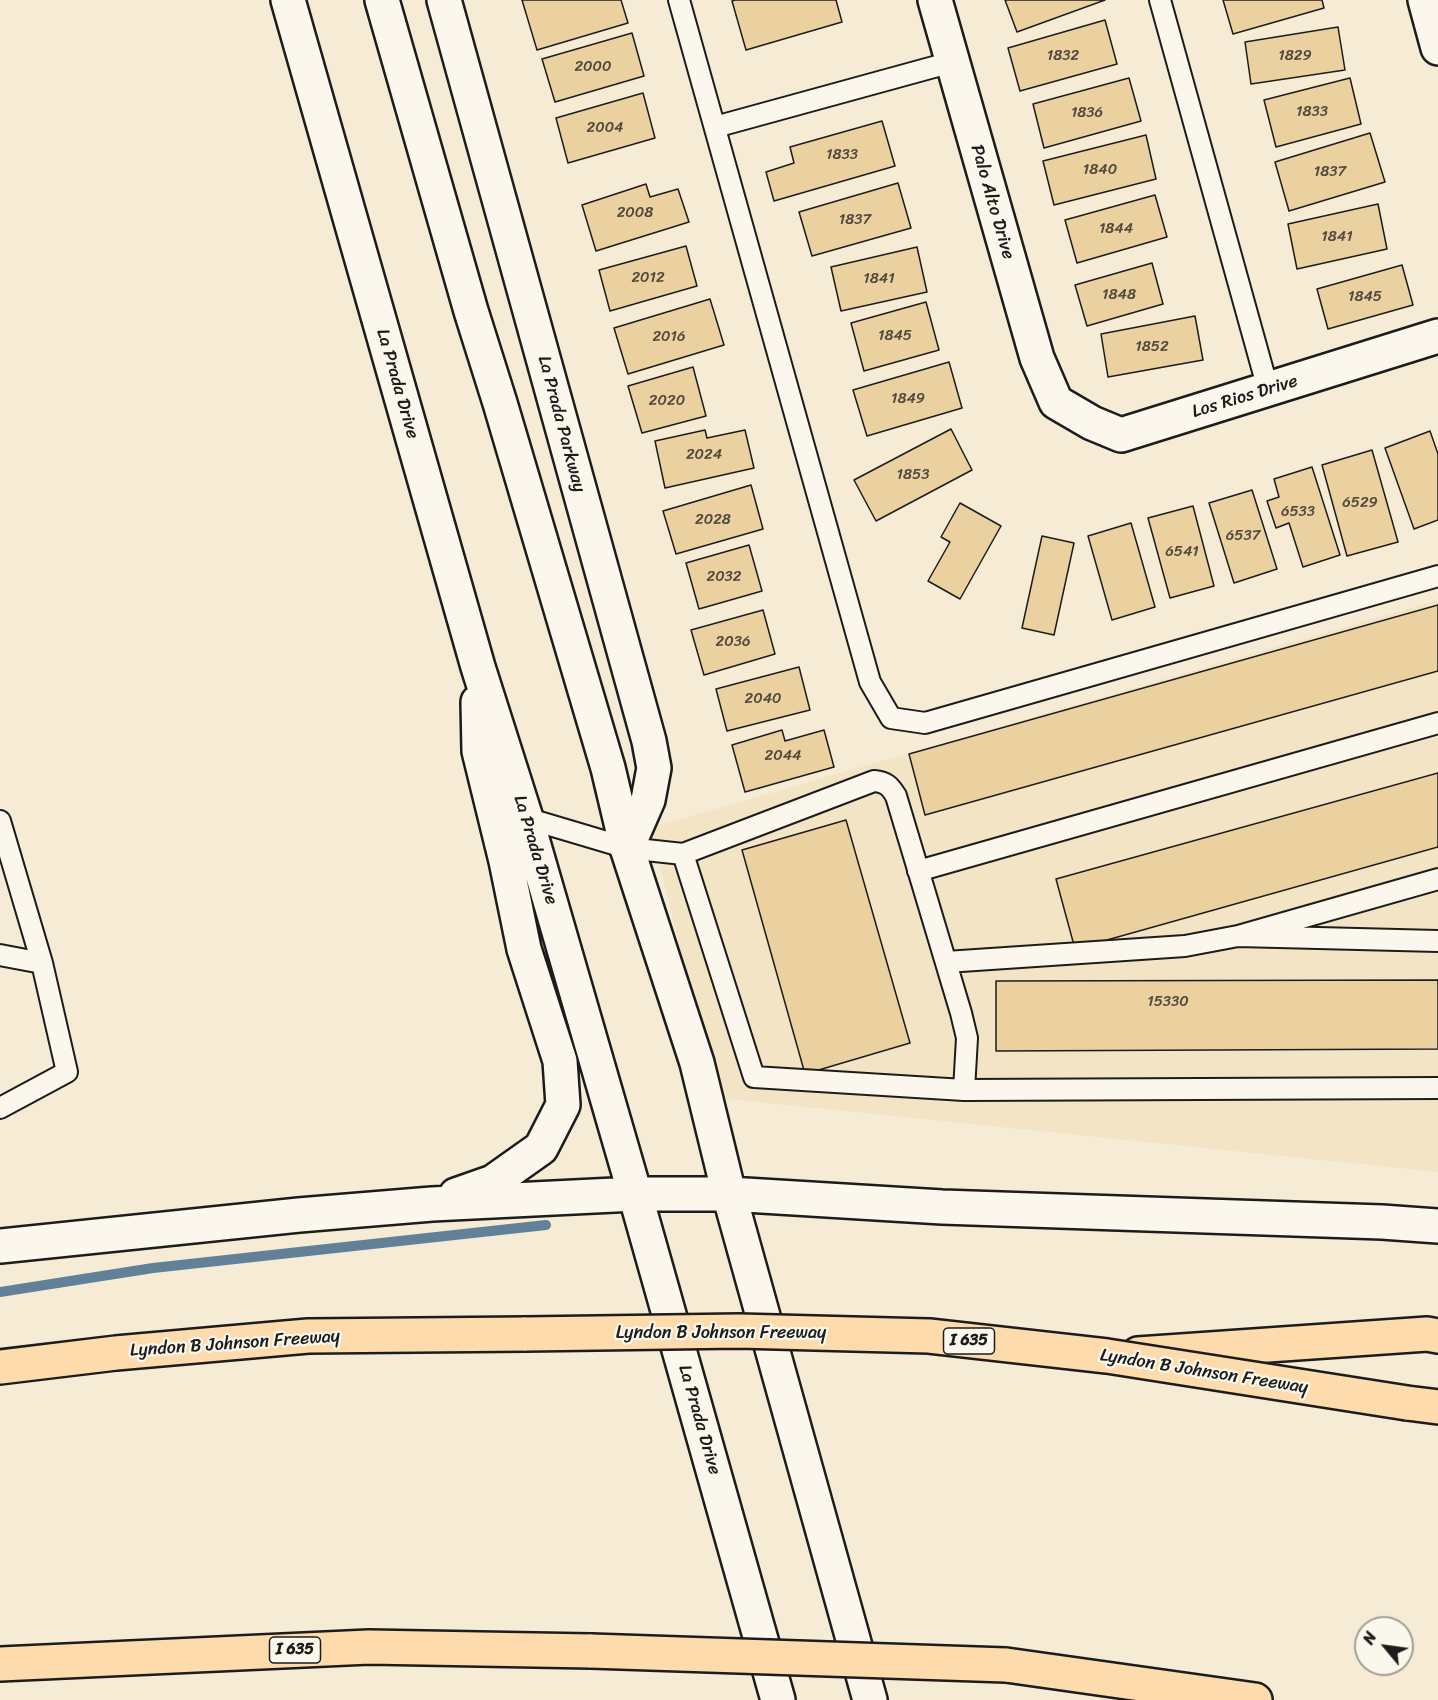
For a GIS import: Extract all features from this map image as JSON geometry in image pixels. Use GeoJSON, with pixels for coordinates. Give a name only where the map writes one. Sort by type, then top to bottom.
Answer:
{"type":"FeatureCollection","features":[{"type":"Feature","properties":{"kind":"highway","name":"Lyndon B Johnson Freeway"},"geometry":{"type":"LineString","coordinates":[[0,1367],[116,1353],[308,1336],[739,1331],[928,1336],[1107,1356],[1423,1405]]}},
{"type":"Feature","properties":{"kind":"highway"},"geometry":{"type":"LineString","coordinates":[[1107,1356],[1432,1335]]}},
{"type":"Feature","properties":{"kind":"highway","name":"I 635"},"geometry":{"type":"LineString","coordinates":[[0,1664],[369,1647],[591,1651],[1006,1665],[1255,1700]]}},
{"type":"Feature","properties":{"kind":"highway"},"geometry":{"type":"LineString","coordinates":[[1106,1679],[1165,1700]]}},
{"type":"Feature","properties":{"kind":"main road","name":"La Prada Drive"},"geometry":{"type":"LineString","coordinates":[[288,0],[478,667],[526,818],[635,1194],[778,1700]]}},
{"type":"Feature","properties":{"kind":"main road"},"geometry":{"type":"LineString","coordinates":[[382,0],[471,311],[608,768],[627,848],[697,1063],[729,1194],[870,1700]]}},
{"type":"Feature","properties":{"kind":"main road","name":"La Prada Parkway"},"geometry":{"type":"LineString","coordinates":[[444,0],[649,741],[654,768],[648,800],[627,848]]}},
{"type":"Feature","properties":{"kind":"main road","name":"Palo Alto Drive"},"geometry":{"type":"LineString","coordinates":[[935,0],[1037,357],[1056,402]]}},
{"type":"Feature","properties":{"kind":"main road"},"geometry":{"type":"LineString","coordinates":[[1425,0],[1438,48]]}},
{"type":"Feature","properties":{"kind":"main road","name":"Los Rios Drive"},"geometry":{"type":"LineString","coordinates":[[1056,402],[1092,423],[1121,435],[1438,336]]}},
{"type":"Feature","properties":{"kind":"main road"},"geometry":{"type":"LineString","coordinates":[[432,1204],[493,1182],[541,1148],[563,1105],[560,1061],[524,949],[506,861],[479,751],[478,667]]}},
{"type":"Feature","properties":{"kind":"main road"},"geometry":{"type":"LineString","coordinates":[[0,1246],[299,1215],[432,1204],[635,1194],[729,1194],[942,1207],[1382,1222],[1438,1226]]}},
{"type":"Feature","properties":{"kind":"lane"},"geometry":{"type":"LineString","coordinates":[[679,0],[870,682],[891,718],[925,723],[1438,576]]}},
{"type":"Feature","properties":{"kind":"lane"},"geometry":{"type":"LineString","coordinates":[[1160,0],[1268,389]]}},
{"type":"Feature","properties":{"kind":"lane"},"geometry":{"type":"LineString","coordinates":[[715,128],[952,62]]}},
{"type":"Feature","properties":{"kind":"lane"},"geometry":{"type":"LineString","coordinates":[[918,871],[1438,723]]}},
{"type":"Feature","properties":{"kind":"lane"},"geometry":{"type":"LineString","coordinates":[[526,818],[627,848],[682,854],[874,780],[883,782],[891,787],[896,796],[961,1014],[967,1038],[964,1090]]}},
{"type":"Feature","properties":{"kind":"lane"},"geometry":{"type":"LineString","coordinates":[[0,820],[42,963],[67,1071],[0,1108]]}},
{"type":"Feature","properties":{"kind":"lane"},"geometry":{"type":"LineString","coordinates":[[682,854],[754,1077],[964,1090],[1438,1088]]}},
{"type":"Feature","properties":{"kind":"lane"},"geometry":{"type":"LineString","coordinates":[[946,962],[1185,946],[1238,936],[1438,879]]}},
{"type":"Feature","properties":{"kind":"lane"},"geometry":{"type":"LineString","coordinates":[[1238,936],[1438,941]]}},
{"type":"Feature","properties":{"kind":"lane"},"geometry":{"type":"LineString","coordinates":[[0,955],[42,963]]}},
{"type":"Feature","properties":{"kind":"shaded area"},"geometry":{"type":"Polygon","coordinates":[[[1438,600],[1438,1172],[718,1098],[650,828],[1438,600]]]}},
{"type":"Feature","properties":{"kind":"building"},"geometry":{"type":"Polygon","coordinates":[[[522,0],[621,0],[628,23],[537,50],[522,0]]]}},
{"type":"Feature","properties":{"kind":"building"},"geometry":{"type":"Polygon","coordinates":[[[836,0],[842,22],[746,50],[732,1],[836,0]]]}},
{"type":"Feature","properties":{"kind":"building"},"geometry":{"type":"Polygon","coordinates":[[[1005,0],[1105,0],[1017,32],[1005,0]]]}},
{"type":"Feature","properties":{"kind":"building"},"geometry":{"type":"Polygon","coordinates":[[[1223,0],[1322,0],[1324,8],[1233,34],[1223,0]]]}},
{"type":"Feature","properties":{"kind":"building"},"geometry":{"type":"Polygon","coordinates":[[[1105,20],[1117,64],[1020,91],[1008,48],[1105,20]]]}},
{"type":"Feature","properties":{"kind":"building"},"geometry":{"type":"Polygon","coordinates":[[[1338,27],[1345,70],[1251,84],[1245,42],[1338,27]]]}},
{"type":"Feature","properties":{"kind":"building"},"geometry":{"type":"Polygon","coordinates":[[[632,33],[644,76],[555,102],[542,59],[632,33]]]}},
{"type":"Feature","properties":{"kind":"building"},"geometry":{"type":"Polygon","coordinates":[[[1129,78],[1141,121],[1044,148],[1033,104],[1129,78]]]}},
{"type":"Feature","properties":{"kind":"building"},"geometry":{"type":"Polygon","coordinates":[[[1350,78],[1361,124],[1276,147],[1264,100],[1350,78]]]}},
{"type":"Feature","properties":{"kind":"building"},"geometry":{"type":"Polygon","coordinates":[[[643,93],[655,138],[568,163],[556,118],[643,93]]]}},
{"type":"Feature","properties":{"kind":"building"},"geometry":{"type":"Polygon","coordinates":[[[882,121],[895,166],[774,201],[766,172],[794,163],[790,147],[882,121]]]}},
{"type":"Feature","properties":{"kind":"building"},"geometry":{"type":"Polygon","coordinates":[[[1370,133],[1385,182],[1289,211],[1275,162],[1370,133]]]}},
{"type":"Feature","properties":{"kind":"building"},"geometry":{"type":"Polygon","coordinates":[[[1146,135],[1156,179],[1054,205],[1043,161],[1146,135]]]}},
{"type":"Feature","properties":{"kind":"building"},"geometry":{"type":"Polygon","coordinates":[[[898,183],[911,228],[812,256],[799,212],[898,183]]]}},
{"type":"Feature","properties":{"kind":"building"},"geometry":{"type":"Polygon","coordinates":[[[646,184],[650,197],[678,189],[689,222],[596,251],[582,205],[646,184]]]}},
{"type":"Feature","properties":{"kind":"building"},"geometry":{"type":"Polygon","coordinates":[[[1155,195],[1167,237],[1077,263],[1065,220],[1155,195]]]}},
{"type":"Feature","properties":{"kind":"building"},"geometry":{"type":"Polygon","coordinates":[[[1378,204],[1387,249],[1297,269],[1288,224],[1378,204]]]}},
{"type":"Feature","properties":{"kind":"building"},"geometry":{"type":"Polygon","coordinates":[[[686,246],[697,286],[610,311],[599,270],[686,246]]]}},
{"type":"Feature","properties":{"kind":"building"},"geometry":{"type":"Polygon","coordinates":[[[917,247],[927,292],[841,311],[831,267],[917,247]]]}},
{"type":"Feature","properties":{"kind":"building"},"geometry":{"type":"Polygon","coordinates":[[[1152,263],[1163,304],[1087,326],[1075,285],[1152,263]]]}},
{"type":"Feature","properties":{"kind":"building"},"geometry":{"type":"Polygon","coordinates":[[[1402,265],[1413,305],[1328,329],[1317,289],[1402,265]]]}},
{"type":"Feature","properties":{"kind":"building"},"geometry":{"type":"Polygon","coordinates":[[[710,299],[724,345],[628,374],[614,328],[710,299]]]}},
{"type":"Feature","properties":{"kind":"building"},"geometry":{"type":"Polygon","coordinates":[[[926,302],[939,350],[864,371],[851,323],[926,302]]]}},
{"type":"Feature","properties":{"kind":"building"},"geometry":{"type":"Polygon","coordinates":[[[1195,316],[1203,360],[1108,377],[1101,334],[1195,316]]]}},
{"type":"Feature","properties":{"kind":"building"},"geometry":{"type":"Polygon","coordinates":[[[949,362],[962,408],[867,436],[853,390],[949,362]]]}},
{"type":"Feature","properties":{"kind":"building"},"geometry":{"type":"Polygon","coordinates":[[[693,367],[706,416],[642,433],[628,386],[693,367]]]}},
{"type":"Feature","properties":{"kind":"building"},"geometry":{"type":"Polygon","coordinates":[[[951,429],[972,470],[876,521],[854,480],[951,429]]]}},
{"type":"Feature","properties":{"kind":"building"},"geometry":{"type":"Polygon","coordinates":[[[705,430],[707,438],[745,430],[754,468],[665,488],[655,441],[705,430]]]}},
{"type":"Feature","properties":{"kind":"building"},"geometry":{"type":"Polygon","coordinates":[[[1430,431],[1438,454],[1438,520],[1414,529],[1385,448],[1430,431]]]}},
{"type":"Feature","properties":{"kind":"building"},"geometry":{"type":"Polygon","coordinates":[[[1372,450],[1398,542],[1347,556],[1322,465],[1372,450]]]}},
{"type":"Feature","properties":{"kind":"building"},"geometry":{"type":"Polygon","coordinates":[[[1312,467],[1340,555],[1303,567],[1289,523],[1276,528],[1267,501],[1279,497],[1274,479],[1312,467]]]}},
{"type":"Feature","properties":{"kind":"building"},"geometry":{"type":"Polygon","coordinates":[[[751,485],[763,529],[676,554],[663,511],[751,485]]]}},
{"type":"Feature","properties":{"kind":"building"},"geometry":{"type":"Polygon","coordinates":[[[1252,490],[1277,569],[1234,583],[1209,503],[1252,490]]]}},
{"type":"Feature","properties":{"kind":"building"},"geometry":{"type":"Polygon","coordinates":[[[960,503],[1001,526],[960,599],[928,581],[950,542],[941,537],[960,503]]]}},
{"type":"Feature","properties":{"kind":"building"},"geometry":{"type":"Polygon","coordinates":[[[1193,506],[1214,586],[1170,598],[1148,518],[1193,506]]]}},
{"type":"Feature","properties":{"kind":"building"},"geometry":{"type":"Polygon","coordinates":[[[1131,523],[1155,607],[1112,620],[1088,536],[1131,523]]]}},
{"type":"Feature","properties":{"kind":"building"},"geometry":{"type":"Polygon","coordinates":[[[1042,536],[1074,543],[1054,635],[1022,628],[1042,536]]]}},
{"type":"Feature","properties":{"kind":"building"},"geometry":{"type":"Polygon","coordinates":[[[749,545],[762,591],[699,609],[686,563],[749,545]]]}},
{"type":"Feature","properties":{"kind":"building"},"geometry":{"type":"Polygon","coordinates":[[[1438,605],[1438,671],[925,815],[909,754],[1438,605]]]}},
{"type":"Feature","properties":{"kind":"building"},"geometry":{"type":"Polygon","coordinates":[[[763,610],[775,654],[704,675],[691,630],[763,610]]]}},
{"type":"Feature","properties":{"kind":"building"},"geometry":{"type":"Polygon","coordinates":[[[799,667],[810,710],[727,731],[716,689],[799,667]]]}},
{"type":"Feature","properties":{"kind":"building"},"geometry":{"type":"Polygon","coordinates":[[[782,730],[785,741],[824,730],[834,767],[745,792],[732,745],[782,730]]]}},
{"type":"Feature","properties":{"kind":"building"},"geometry":{"type":"Polygon","coordinates":[[[1438,773],[1438,847],[1075,949],[1056,879],[1438,773]]]}},
{"type":"Feature","properties":{"kind":"building"},"geometry":{"type":"Polygon","coordinates":[[[846,820],[910,1043],[805,1074],[742,850],[846,820]]]}},
{"type":"Feature","properties":{"kind":"building"},"geometry":{"type":"Polygon","coordinates":[[[1438,980],[1438,1049],[996,1051],[996,981],[1438,980]]]}},
{"type":"Feature","properties":{"kind":"waterway"},"geometry":{"type":"LineString","coordinates":[[0,1292],[153,1268],[546,1225]]}}]}
